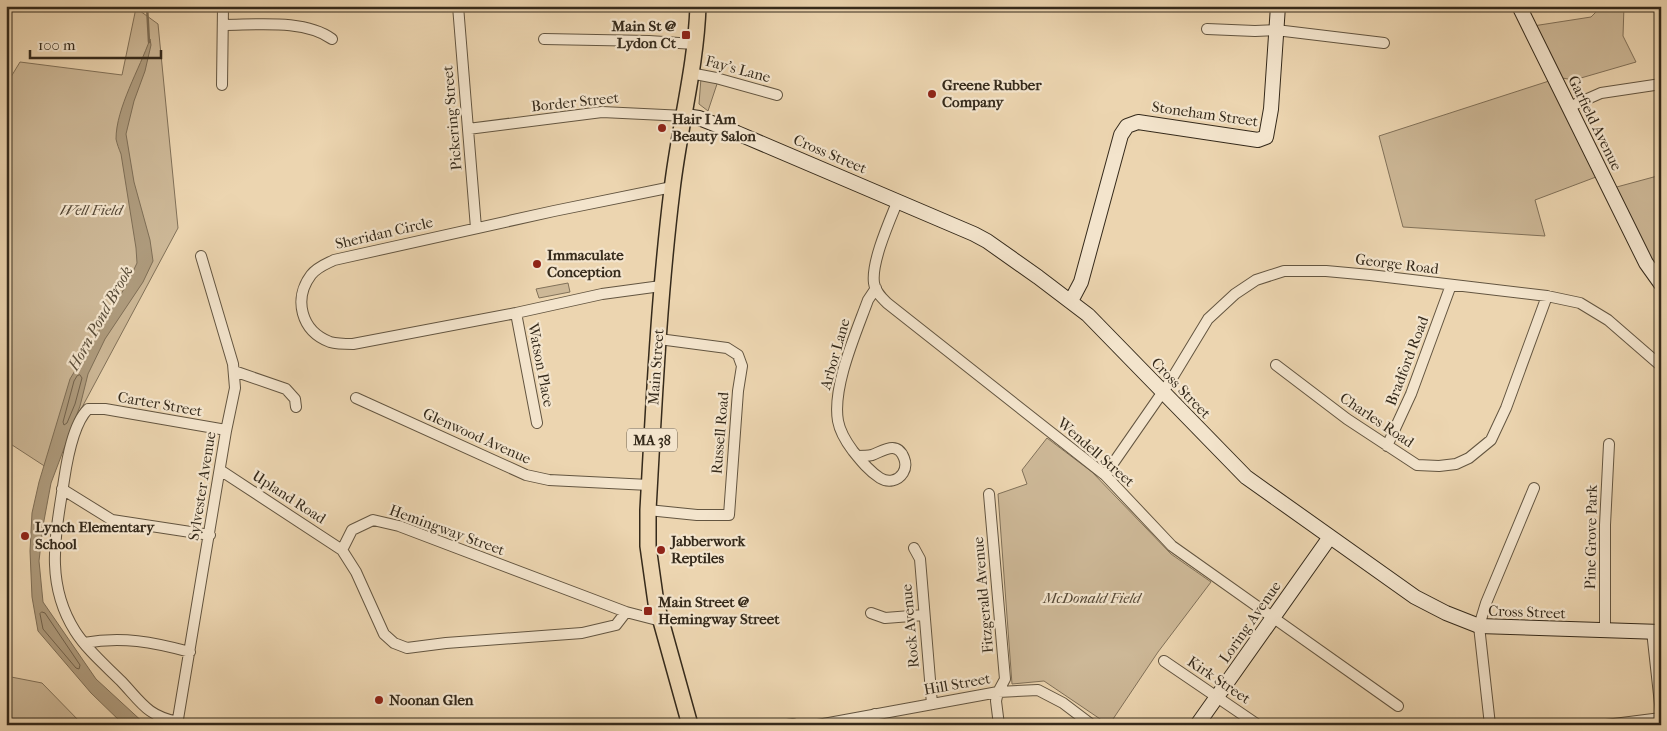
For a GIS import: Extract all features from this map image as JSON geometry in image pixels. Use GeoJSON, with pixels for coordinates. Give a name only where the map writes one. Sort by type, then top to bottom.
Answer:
{"type":"FeatureCollection","features":[{"type":"Feature","properties":{"kind":"main road","name":"Main Street"},"geometry":{"type":"LineString","coordinates":[[690,725],[661,621],[651,575],[648,546],[648,510],[661,286],[672,187],[685,116],[698,6]]}},
{"type":"Feature","properties":{"kind":"street"},"geometry":{"type":"LineString","coordinates":[[222,85],[223,6]]}},
{"type":"Feature","properties":{"kind":"street","name":"Pickering Street"},"geometry":{"type":"LineString","coordinates":[[458,6],[476,228]]}},
{"type":"Feature","properties":{"kind":"street"},"geometry":{"type":"LineString","coordinates":[[1276,30],[1278,6]]}},
{"type":"Feature","properties":{"kind":"street","name":"Garfield Avenue"},"geometry":{"type":"LineString","coordinates":[[1518,6],[1642,255],[1651,272],[1661,284]]}},
{"type":"Feature","properties":{"kind":"street"},"geometry":{"type":"LineString","coordinates":[[224,25],[301,27],[316,30],[332,39]]}},
{"type":"Feature","properties":{"kind":"street"},"geometry":{"type":"LineString","coordinates":[[1207,29],[1276,30],[1384,43]]}},
{"type":"Feature","properties":{"kind":"street","name":"Stoneham Street"},"geometry":{"type":"LineString","coordinates":[[1071,301],[1081,282],[1122,132],[1126,126],[1138,122],[1258,140],[1265,138],[1271,109],[1276,30]]}},
{"type":"Feature","properties":{"kind":"street"},"geometry":{"type":"LineString","coordinates":[[544,39],[694,44]]}},
{"type":"Feature","properties":{"kind":"street","name":"Fay's Lane"},"geometry":{"type":"LineString","coordinates":[[690,73],[716,78],[777,95]]}},
{"type":"Feature","properties":{"kind":"street"},"geometry":{"type":"LineString","coordinates":[[1569,107],[1598,94],[1661,84]]}},
{"type":"Feature","properties":{"kind":"street","name":"Border Street"},"geometry":{"type":"LineString","coordinates":[[468,129],[602,112],[685,116]]}},
{"type":"Feature","properties":{"kind":"street","name":"Cross Street"},"geometry":{"type":"LineString","coordinates":[[685,116],[699,118],[737,133],[898,200],[982,238],[1071,301],[1094,321],[1246,477],[1415,597],[1446,613],[1479,626],[1656,631]]}},
{"type":"Feature","properties":{"kind":"street","name":"Sheridan Circle"},"geometry":{"type":"LineString","coordinates":[[661,286],[602,294],[516,313],[353,344],[332,342],[320,337],[308,325],[303,315],[301,296],[312,274],[321,266],[350,255],[672,187]]}},
{"type":"Feature","properties":{"kind":"street"},"geometry":{"type":"LineString","coordinates":[[876,288],[874,282],[876,262],[898,200]]}},
{"type":"Feature","properties":{"kind":"street","name":"Sylvester Avenue"},"geometry":{"type":"LineString","coordinates":[[177,723],[210,535],[226,430],[235,388],[234,364],[201,256]]}},
{"type":"Feature","properties":{"kind":"street","name":"George Road"},"geometry":{"type":"LineString","coordinates":[[1162,392],[1208,319],[1235,294],[1256,280],[1284,271],[1326,271],[1547,296],[1580,303],[1608,320],[1661,366]]}},
{"type":"Feature","properties":{"kind":"street","name":"Bradford Road"},"geometry":{"type":"LineString","coordinates":[[1387,446],[1411,394],[1451,285]]}},
{"type":"Feature","properties":{"kind":"street","name":"Arbor Lane"},"geometry":{"type":"LineString","coordinates":[[857,456],[872,455],[882,449],[894,448],[902,454],[906,464],[905,469],[899,478],[884,480],[867,468],[857,456],[847,442],[838,423],[838,392],[868,300],[876,288]]}},
{"type":"Feature","properties":{"kind":"street","name":"Wendell Street"},"geometry":{"type":"LineString","coordinates":[[876,288],[886,302],[1105,475],[1172,546],[1398,706]]}},
{"type":"Feature","properties":{"kind":"street","name":"Charles Road"},"geometry":{"type":"LineString","coordinates":[[1276,365],[1346,419],[1417,465],[1439,466],[1456,464],[1469,458],[1491,440],[1512,392],[1547,296]]}},
{"type":"Feature","properties":{"kind":"street","name":"Watson Place"},"geometry":{"type":"LineString","coordinates":[[516,313],[537,423]]}},
{"type":"Feature","properties":{"kind":"street","name":"Russell Road"},"geometry":{"type":"LineString","coordinates":[[648,510],[697,515],[729,515],[738,391],[742,366],[738,354],[727,348],[659,339]]}},
{"type":"Feature","properties":{"kind":"street"},"geometry":{"type":"LineString","coordinates":[[234,370],[286,389],[295,399],[296,407]]}},
{"type":"Feature","properties":{"kind":"street"},"geometry":{"type":"LineString","coordinates":[[1105,475],[1162,392]]}},
{"type":"Feature","properties":{"kind":"street","name":"Glenwood Avenue"},"geometry":{"type":"LineString","coordinates":[[356,398],[526,475],[549,480],[649,485]]}},
{"type":"Feature","properties":{"kind":"street","name":"Carter Street"},"geometry":{"type":"LineString","coordinates":[[62,490],[66,464],[73,441],[82,416],[88,409],[104,409],[226,430]]}},
{"type":"Feature","properties":{"kind":"street","name":"Pine Grove Park"},"geometry":{"type":"LineString","coordinates":[[1605,630],[1605,525],[1609,444]]}},
{"type":"Feature","properties":{"kind":"street","name":"Upland Road"},"geometry":{"type":"LineString","coordinates":[[220,470],[342,550]]}},
{"type":"Feature","properties":{"kind":"street"},"geometry":{"type":"LineString","coordinates":[[1490,725],[1479,626],[1486,603],[1534,488]]}},
{"type":"Feature","properties":{"kind":"street"},"geometry":{"type":"LineString","coordinates":[[177,723],[162,719],[148,710],[84,643],[67,616],[56,582],[54,554],[62,490],[112,520],[210,535]]}},
{"type":"Feature","properties":{"kind":"street","name":"Fitzgerald Avenue"},"geometry":{"type":"LineString","coordinates":[[989,494],[1005,679],[996,700],[999,725]]}},
{"type":"Feature","properties":{"kind":"street","name":"Hemingway Street"},"geometry":{"type":"LineString","coordinates":[[342,550],[352,530],[373,520],[399,526],[626,612],[661,621]]}},
{"type":"Feature","properties":{"kind":"street","name":"Loring Avenue"},"geometry":{"type":"LineString","coordinates":[[1197,725],[1330,537]]}},
{"type":"Feature","properties":{"kind":"street","name":"Rock Avenue"},"geometry":{"type":"LineString","coordinates":[[914,548],[920,559],[932,704]]}},
{"type":"Feature","properties":{"kind":"street"},"geometry":{"type":"LineString","coordinates":[[342,550],[356,572],[384,634],[394,643],[407,648],[446,643],[582,633],[616,625],[626,612]]}},
{"type":"Feature","properties":{"kind":"street"},"geometry":{"type":"LineString","coordinates":[[871,613],[885,618],[924,615]]}},
{"type":"Feature","properties":{"kind":"street"},"geometry":{"type":"LineString","coordinates":[[1656,631],[1661,713]]}},
{"type":"Feature","properties":{"kind":"street"},"geometry":{"type":"LineString","coordinates":[[84,643],[104,640],[153,642],[190,652]]}},
{"type":"Feature","properties":{"kind":"street","name":"Kirk Street"},"geometry":{"type":"LineString","coordinates":[[1164,661],[1258,725]]}},
{"type":"Feature","properties":{"kind":"street","name":"Hill Street"},"geometry":{"type":"LineString","coordinates":[[812,724],[818,725],[998,692],[1038,690],[1063,703],[1092,725]]}},
{"type":"Feature","properties":{"kind":"street"},"geometry":{"type":"LineString","coordinates":[[875,714],[877,725]]}},
{"type":"Feature","properties":{"kind":"street"},"geometry":{"type":"LineString","coordinates":[[1606,725],[1661,718]]}},
{"type":"Feature","properties":{"kind":"green space"},"geometry":{"type":"Polygon","coordinates":[[[1602,6],[1624,6],[1623,36],[1636,62],[1574,80],[1562,78],[1533,26],[1591,17],[1602,6]]]}},
{"type":"Feature","properties":{"kind":"green space","name":"Well Field"},"geometry":{"type":"Polygon","coordinates":[[[136,8],[158,24],[178,228],[49,469],[6,441],[6,85],[20,62],[122,75],[136,8]]]}},
{"type":"Feature","properties":{"kind":"green space"},"geometry":{"type":"Polygon","coordinates":[[[701,78],[718,81],[708,111],[699,104],[701,78]]]}},
{"type":"Feature","properties":{"kind":"green space"},"geometry":{"type":"Polygon","coordinates":[[[1549,81],[1596,177],[1535,200],[1545,236],[1403,227],[1379,136],[1549,81]]]}},
{"type":"Feature","properties":{"kind":"green space"},"geometry":{"type":"Polygon","coordinates":[[[1661,175],[1661,276],[1613,188],[1661,175]]]}},
{"type":"Feature","properties":{"kind":"green space"},"geometry":{"type":"Polygon","coordinates":[[[568,283],[570,292],[539,298],[536,289],[568,283]]]}},
{"type":"Feature","properties":{"kind":"green space","name":"McDonald Field"},"geometry":{"type":"Polygon","coordinates":[[[1047,438],[1092,472],[1171,554],[1211,582],[1158,652],[1109,725],[1044,681],[1012,684],[998,494],[1027,484],[1022,470],[1047,438]]]}},
{"type":"Feature","properties":{"kind":"green space"},"geometry":{"type":"Polygon","coordinates":[[[6,676],[42,683],[83,725],[6,725],[6,676]]]}},
{"type":"Feature","properties":{"kind":"water","name":"Horn Pond Brook"},"geometry":{"type":"Polygon","coordinates":[[[150,39],[151,45],[145,71],[134,101],[126,134],[134,182],[150,240],[153,261],[143,282],[105,339],[88,374],[80,406],[51,483],[39,561],[43,602],[96,679],[146,725],[124,725],[91,693],[38,631],[32,597],[30,551],[32,513],[39,482],[70,379],[127,284],[137,263],[121,154],[116,139],[124,101],[150,39]]]}},
{"type":"Feature","properties":{"kind":"waterway","name":"Horn Pond Brook"},"geometry":{"type":"LineString","coordinates":[[147,6],[149,42]]}},
{"type":"Feature","properties":{"kind":"place","name":"Main St @ Lydon Ct"},"geometry":{"type":"Point","coordinates":[686,35]}},
{"type":"Feature","properties":{"kind":"place","name":"Greene Rubber Company"},"geometry":{"type":"Point","coordinates":[932,94]}},
{"type":"Feature","properties":{"kind":"place","name":"Hair I Am Beauty Salon"},"geometry":{"type":"Point","coordinates":[662,128]}},
{"type":"Feature","properties":{"kind":"place","name":"Immaculate Conception"},"geometry":{"type":"Point","coordinates":[537,264]}},
{"type":"Feature","properties":{"kind":"place","name":"Lynch Elementary School"},"geometry":{"type":"Point","coordinates":[25,536]}},
{"type":"Feature","properties":{"kind":"place","name":"Jabberwork Reptiles"},"geometry":{"type":"Point","coordinates":[661,550]}},
{"type":"Feature","properties":{"kind":"place","name":"Main Street @ Hemingway Street"},"geometry":{"type":"Point","coordinates":[648,611]}},
{"type":"Feature","properties":{"kind":"place","name":"Noonan Glen"},"geometry":{"type":"Point","coordinates":[379,700]}}]}
